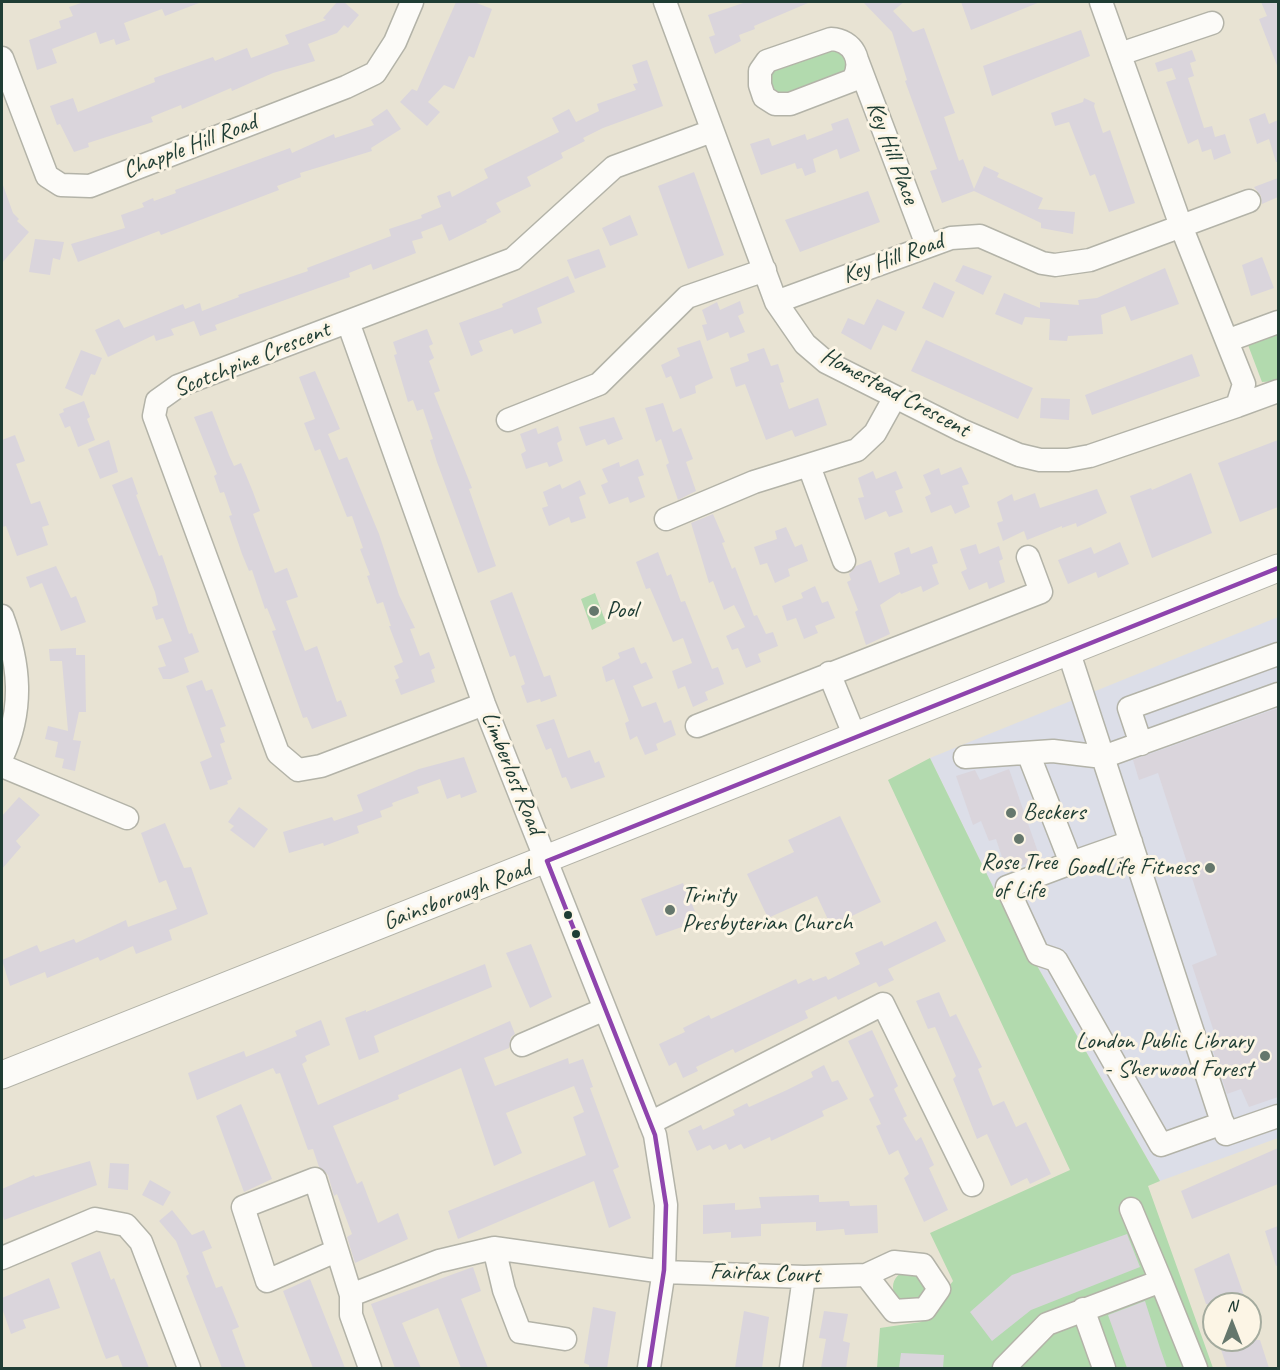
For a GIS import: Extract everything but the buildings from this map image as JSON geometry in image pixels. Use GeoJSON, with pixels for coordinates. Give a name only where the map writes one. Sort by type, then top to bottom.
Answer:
{"type":"FeatureCollection","features":[{"type":"Feature","properties":{"kind":"main road","name":"Gainsborough Road"},"geometry":{"type":"LineString","coordinates":[[2,1075],[547,861],[1278,568]]}},
{"type":"Feature","properties":{"kind":"street","name":"Chapple Hill Road"},"geometry":{"type":"LineString","coordinates":[[2,58],[47,176],[61,185],[90,186],[346,87],[375,73],[395,42],[412,2]]}},
{"type":"Feature","properties":{"kind":"street","name":"Homestead Crescent"},"geometry":{"type":"LineString","coordinates":[[665,2],[776,302],[805,344],[826,362],[1018,455],[1059,460],[1090,456],[1278,391]]}},
{"type":"Feature","properties":{"kind":"street"},"geometry":{"type":"LineString","coordinates":[[1101,2],[1181,226],[1229,340],[1244,384],[1237,406]]}},
{"type":"Feature","properties":{"kind":"street"},"geometry":{"type":"LineString","coordinates":[[1120,54],[1212,23]]}},
{"type":"Feature","properties":{"kind":"street","name":"Key Hill Place"},"geometry":{"type":"LineString","coordinates":[[857,60],[927,245]]}},
{"type":"Feature","properties":{"kind":"street","name":"Scotchpine Crescent"},"geometry":{"type":"LineString","coordinates":[[484,704],[321,766],[298,770],[278,753],[154,416],[157,401],[178,386],[513,259],[614,167],[712,131]]}},
{"type":"Feature","properties":{"kind":"street","name":"Key Hill Road"},"geometry":{"type":"LineString","coordinates":[[776,302],[942,239],[980,236],[1042,262],[1068,265],[1090,260],[1249,201]]}},
{"type":"Feature","properties":{"kind":"street"},"geometry":{"type":"LineString","coordinates":[[508,420],[599,384],[687,297],[765,270]]}},
{"type":"Feature","properties":{"kind":"street","name":"Limberlost Road"},"geometry":{"type":"LineString","coordinates":[[348,322],[484,704],[655,1135],[666,1205],[664,1272],[649,1368]]}},
{"type":"Feature","properties":{"kind":"street"},"geometry":{"type":"LineString","coordinates":[[1229,340],[1278,322]]}},
{"type":"Feature","properties":{"kind":"street"},"geometry":{"type":"LineString","coordinates":[[666,519],[754,482],[857,450],[875,433],[895,397]]}},
{"type":"Feature","properties":{"kind":"street"},"geometry":{"type":"LineString","coordinates":[[809,466],[844,561]]}},
{"type":"Feature","properties":{"kind":"street"},"geometry":{"type":"LineString","coordinates":[[697,726],[1041,592],[1028,558]]}},
{"type":"Feature","properties":{"kind":"street"},"geometry":{"type":"LineString","coordinates":[[2,616],[16,659],[13,733],[2,757]]}},
{"type":"Feature","properties":{"kind":"street"},"geometry":{"type":"LineString","coordinates":[[1069,653],[1227,1134],[1278,1116]]}},
{"type":"Feature","properties":{"kind":"street"},"geometry":{"type":"LineString","coordinates":[[1140,744],[1129,708],[1278,654]]}},
{"type":"Feature","properties":{"kind":"street"},"geometry":{"type":"LineString","coordinates":[[829,673],[855,737]]}},
{"type":"Feature","properties":{"kind":"street"},"geometry":{"type":"LineString","coordinates":[[965,757],[1053,751],[1103,758],[1278,694]]}},
{"type":"Feature","properties":{"kind":"street"},"geometry":{"type":"LineString","coordinates":[[1028,753],[1071,863]]}},
{"type":"Feature","properties":{"kind":"street"},"geometry":{"type":"LineString","coordinates":[[2,766],[127,818]]}},
{"type":"Feature","properties":{"kind":"street"},"geometry":{"type":"LineString","coordinates":[[1131,842],[1007,887],[1038,954],[1056,960],[1161,1145],[1223,1123]]}},
{"type":"Feature","properties":{"kind":"street"},"geometry":{"type":"LineString","coordinates":[[650,1123],[884,1004],[972,1185]]}},
{"type":"Feature","properties":{"kind":"street"},"geometry":{"type":"LineString","coordinates":[[522,1045],[605,1009]]}},
{"type":"Feature","properties":{"kind":"street"},"geometry":{"type":"LineString","coordinates":[[336,1251],[267,1281],[243,1207],[315,1179],[351,1295],[351,1315],[369,1368]]}},
{"type":"Feature","properties":{"kind":"street"},"geometry":{"type":"LineString","coordinates":[[1131,1209],[1196,1368]]}},
{"type":"Feature","properties":{"kind":"street"},"geometry":{"type":"LineString","coordinates":[[2,1258],[95,1219],[126,1225],[141,1242],[189,1368]]}},
{"type":"Feature","properties":{"kind":"street"},"geometry":{"type":"LineString","coordinates":[[351,1295],[440,1261],[494,1248],[504,1290],[520,1332],[565,1340]]}},
{"type":"Feature","properties":{"kind":"street","name":"Fairfax Court"},"geometry":{"type":"LineString","coordinates":[[494,1248],[664,1272],[804,1277],[866,1275]]}},
{"type":"Feature","properties":{"kind":"street"},"geometry":{"type":"LineString","coordinates":[[791,1368],[804,1277]]}},
{"type":"Feature","properties":{"kind":"street"},"geometry":{"type":"LineString","coordinates":[[1004,1368],[1047,1324],[1161,1281]]}},
{"type":"Feature","properties":{"kind":"street"},"geometry":{"type":"LineString","coordinates":[[1083,1310],[1104,1368]]}},
{"type":"Feature","properties":{"kind":"shaded area"},"geometry":{"type":"Polygon","coordinates":[[[1278,617],[1278,1138],[1160,1181],[1000,901],[930,758],[1278,617]]]}},
{"type":"Feature","properties":{"kind":"green space"},"geometry":{"type":"Polygon","coordinates":[[[829,46],[848,56],[845,71],[787,96],[772,92],[770,70],[829,46]]]}},
{"type":"Feature","properties":{"kind":"green space"},"geometry":{"type":"Polygon","coordinates":[[[1278,328],[1278,381],[1262,382],[1248,345],[1278,328]]]}},
{"type":"Feature","properties":{"kind":"green space","name":"Pool"},"geometry":{"type":"Polygon","coordinates":[[[595,593],[606,623],[592,630],[581,599],[595,593]]]}},
{"type":"Feature","properties":{"kind":"green space"},"geometry":{"type":"Polygon","coordinates":[[[930,758],[1000,901],[1160,1181],[1148,1186],[1202,1337],[1202,1352],[1207,1352],[1213,1368],[877,1368],[880,1328],[921,1322],[953,1281],[930,1233],[1070,1170],[888,780],[930,758]]]}},
{"type":"Feature","properties":{"kind":"green space"},"geometry":{"type":"Polygon","coordinates":[[[909,1271],[920,1276],[925,1287],[920,1298],[909,1303],[898,1298],[893,1287],[898,1276],[909,1271]]]}},
{"type":"Feature","properties":{"kind":"transit line"},"geometry":{"type":"LineString","coordinates":[[649,1368],[664,1270],[666,1205],[655,1135],[547,861],[1278,568]]}},
{"type":"Feature","properties":{"kind":"place","name":"Pool"},"geometry":{"type":"Point","coordinates":[594,611]}},
{"type":"Feature","properties":{"kind":"place","name":"Beckers"},"geometry":{"type":"Point","coordinates":[1011,813]}},
{"type":"Feature","properties":{"kind":"place","name":"Rose Tree of Life"},"geometry":{"type":"Point","coordinates":[1019,839]}},
{"type":"Feature","properties":{"kind":"place","name":"GoodLife Fitness"},"geometry":{"type":"Point","coordinates":[1210,868]}},
{"type":"Feature","properties":{"kind":"place","name":"Trinity Presbyterian Church"},"geometry":{"type":"Point","coordinates":[670,910]}},
{"type":"Feature","properties":{"kind":"place","name":"London Public Library - Sherwood Forest"},"geometry":{"type":"Point","coordinates":[1265,1056]}}]}
